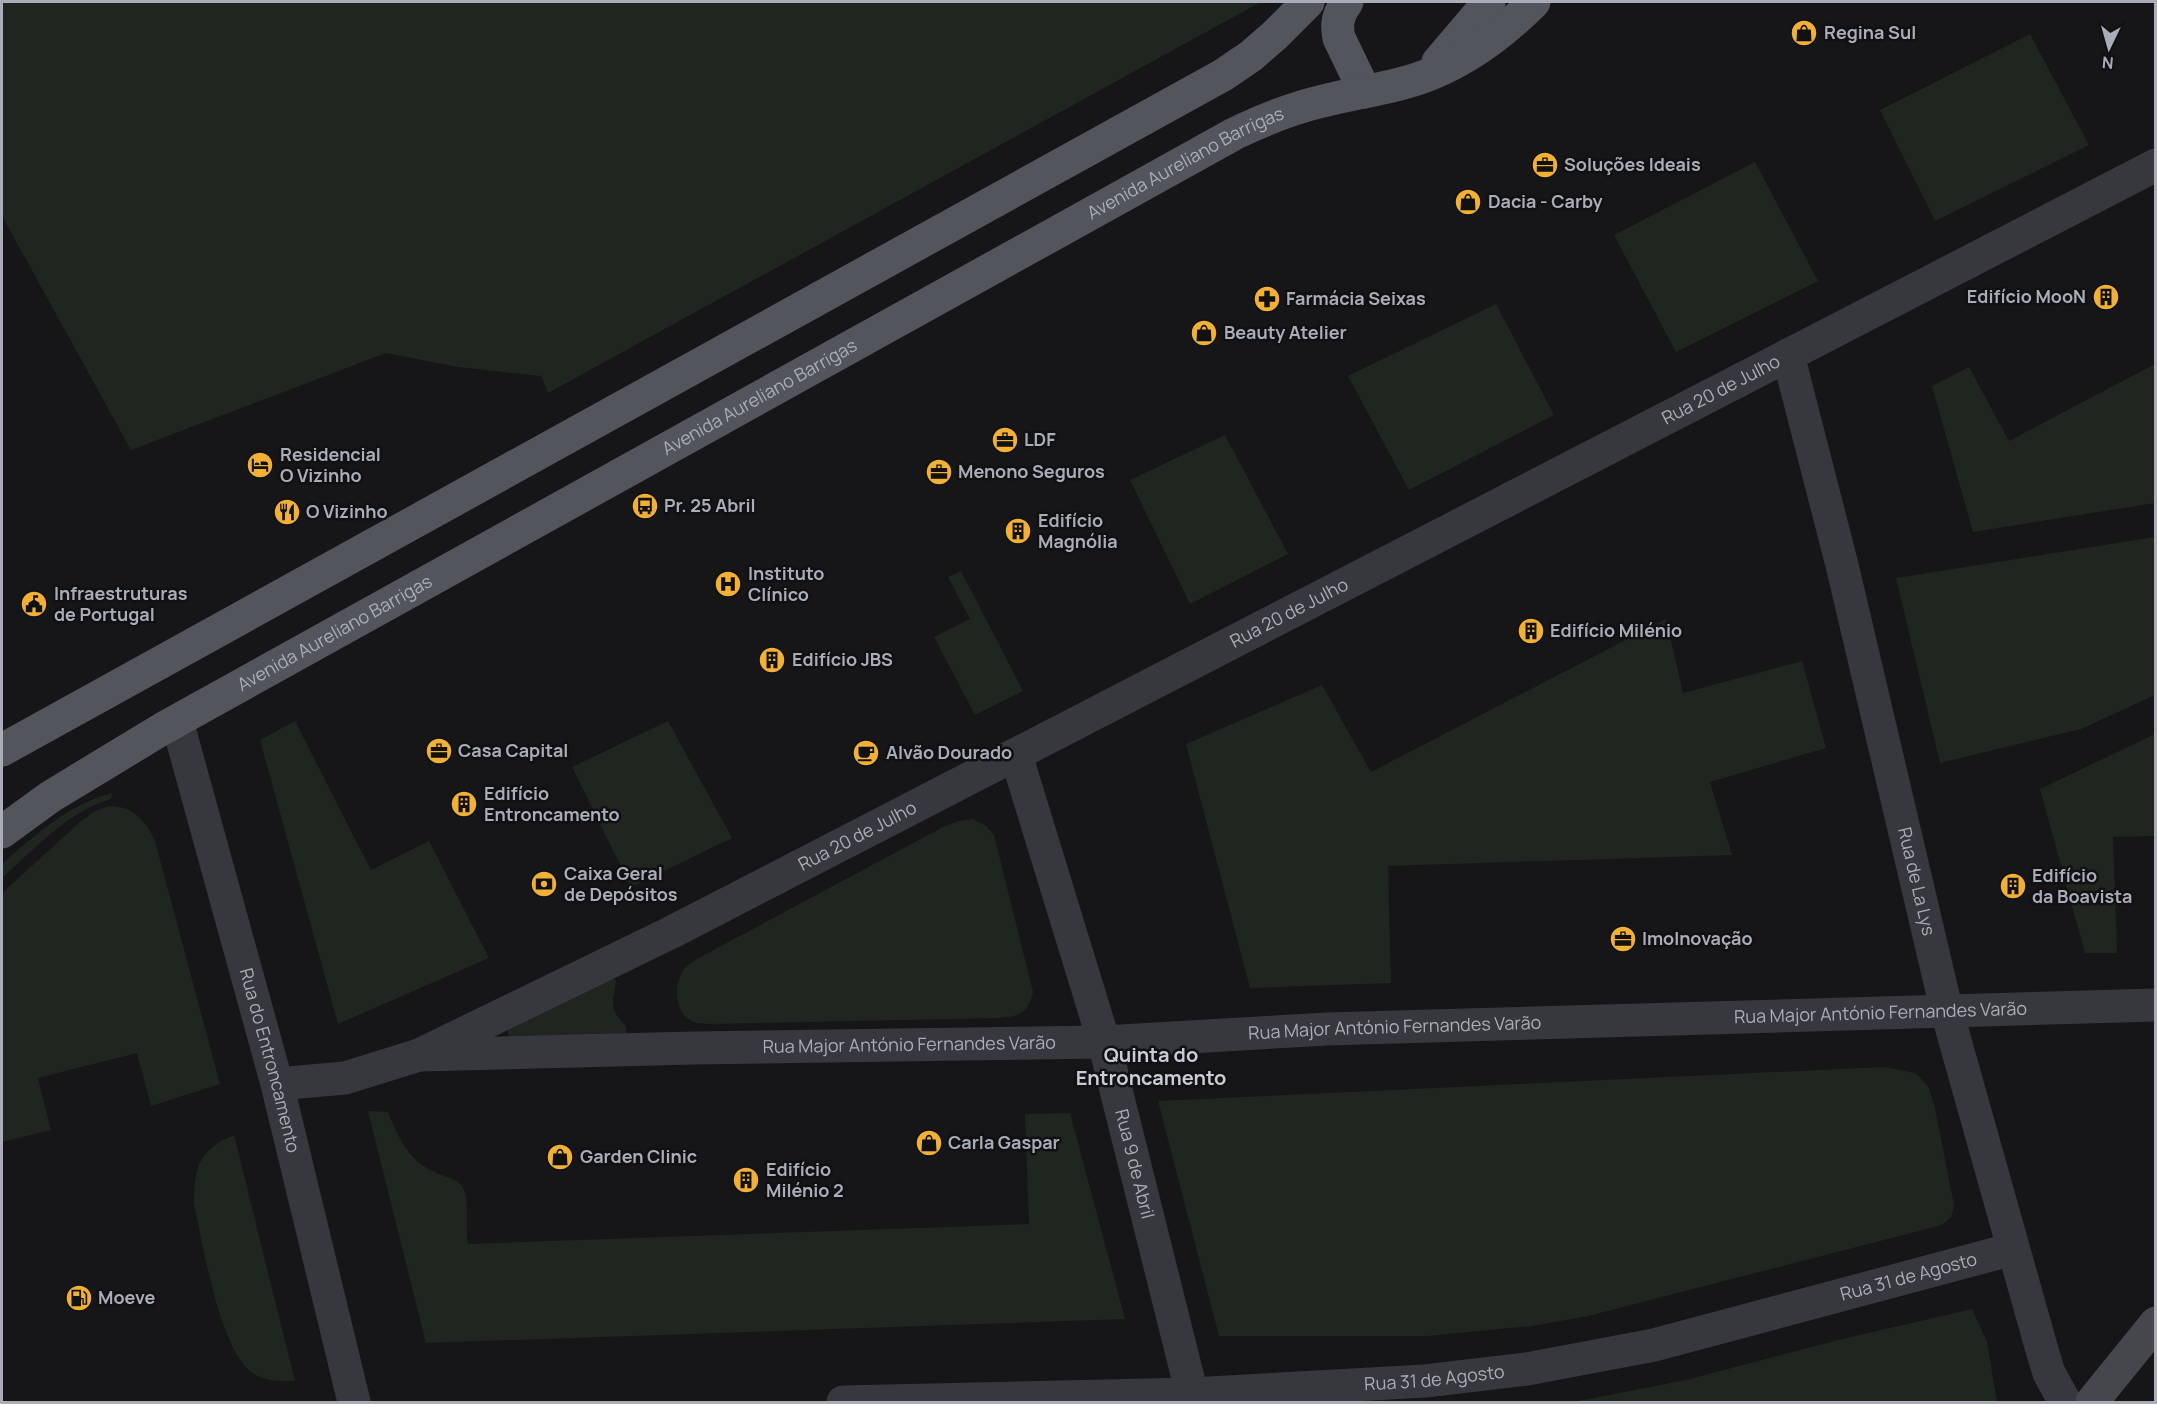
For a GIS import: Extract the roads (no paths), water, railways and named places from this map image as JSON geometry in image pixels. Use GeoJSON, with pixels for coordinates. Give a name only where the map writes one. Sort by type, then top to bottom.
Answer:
{"type":"FeatureCollection","features":[{"type":"Feature","properties":{"kind":"main road"},"geometry":{"type":"LineString","coordinates":[[2,750],[1223,75],[1251,56],[1308,2]]}},
{"type":"Feature","properties":{"kind":"main road"},"geometry":{"type":"LineString","coordinates":[[1347,2],[1338,16],[1337,30],[1365,92]]}},
{"type":"Feature","properties":{"kind":"main road"},"geometry":{"type":"LineString","coordinates":[[1427,75],[1488,2]]}},
{"type":"Feature","properties":{"kind":"main road","name":"Avenida Aureliano Barrigas"},"geometry":{"type":"LineString","coordinates":[[2,832],[25,813],[80,778],[177,721],[1234,134],[1262,120],[1294,109],[1427,75],[1480,47],[1534,2]]}},
{"type":"Feature","properties":{"kind":"main road"},"geometry":{"type":"LineString","coordinates":[[2092,1402],[2156,1323]]}},
{"type":"Feature","properties":{"kind":"street","name":"Rua 20 de Julho"},"geometry":{"type":"LineString","coordinates":[[419,1056],[672,932],[2156,165]]}},
{"type":"Feature","properties":{"kind":"street","name":"Rua de La Lys"},"geometry":{"type":"LineString","coordinates":[[1788,355],[1842,566],[1947,1012],[2049,1373],[2065,1402]]}},
{"type":"Feature","properties":{"kind":"street","name":"Rua do Entroncamento"},"geometry":{"type":"LineString","coordinates":[[177,721],[277,1084],[354,1402]]}},
{"type":"Feature","properties":{"kind":"street","name":"Rua 9 de Abril"},"geometry":{"type":"LineString","coordinates":[[1016,755],[1104,1042],[1193,1398]]}},
{"type":"Feature","properties":{"kind":"street","name":"Rua Major António Fernandes Varão"},"geometry":{"type":"LineString","coordinates":[[277,1084],[345,1078],[419,1056],[693,1048],[1104,1042],[1327,1029],[2156,1005]]}},
{"type":"Feature","properties":{"kind":"street","name":"Rua 31 de Agosto"},"geometry":{"type":"LineString","coordinates":[[843,1402],[1193,1398],[1425,1381],[1527,1369],[1654,1346],[2013,1249]]}},
{"type":"Feature","properties":{"kind":"place","name":"Regina Sul"},"geometry":{"type":"Point","coordinates":[1804,33]}},
{"type":"Feature","properties":{"kind":"place","name":"Soluções Ideais"},"geometry":{"type":"Point","coordinates":[1545,165]}},
{"type":"Feature","properties":{"kind":"place","name":"Dacia - Carby"},"geometry":{"type":"Point","coordinates":[1468,202]}},
{"type":"Feature","properties":{"kind":"place","name":"Edifício MooN"},"geometry":{"type":"Point","coordinates":[2106,297]}},
{"type":"Feature","properties":{"kind":"place","name":"Farmácia Seixas"},"geometry":{"type":"Point","coordinates":[1267,299]}},
{"type":"Feature","properties":{"kind":"place","name":"Beauty Atelier"},"geometry":{"type":"Point","coordinates":[1204,333]}},
{"type":"Feature","properties":{"kind":"place","name":"LDF"},"geometry":{"type":"Point","coordinates":[1005,440]}},
{"type":"Feature","properties":{"kind":"place","name":"Residencial O Vizinho"},"geometry":{"type":"Point","coordinates":[260,465]}},
{"type":"Feature","properties":{"kind":"place","name":"Menono Seguros"},"geometry":{"type":"Point","coordinates":[939,472]}},
{"type":"Feature","properties":{"kind":"place","name":"Pr. 25 Abril"},"geometry":{"type":"Point","coordinates":[645,506]}},
{"type":"Feature","properties":{"kind":"place","name":"O Vizinho"},"geometry":{"type":"Point","coordinates":[287,512]}},
{"type":"Feature","properties":{"kind":"place","name":"Edifício Magnólia"},"geometry":{"type":"Point","coordinates":[1018,531]}},
{"type":"Feature","properties":{"kind":"place","name":"Instituto Clínico"},"geometry":{"type":"Point","coordinates":[728,584]}},
{"type":"Feature","properties":{"kind":"place","name":"Infraestruturas de Portugal"},"geometry":{"type":"Point","coordinates":[34,604]}},
{"type":"Feature","properties":{"kind":"place","name":"Edifício Milénio"},"geometry":{"type":"Point","coordinates":[1531,631]}},
{"type":"Feature","properties":{"kind":"place","name":"Edifício JBS"},"geometry":{"type":"Point","coordinates":[772,660]}},
{"type":"Feature","properties":{"kind":"place","name":"Casa Capital"},"geometry":{"type":"Point","coordinates":[439,751]}},
{"type":"Feature","properties":{"kind":"place","name":"Alvão Dourado"},"geometry":{"type":"Point","coordinates":[866,753]}},
{"type":"Feature","properties":{"kind":"place","name":"Edifício Entroncamento"},"geometry":{"type":"Point","coordinates":[464,804]}},
{"type":"Feature","properties":{"kind":"place","name":"Caixa Geral de Depósitos"},"geometry":{"type":"Point","coordinates":[544,884]}},
{"type":"Feature","properties":{"kind":"place","name":"Edifício da Boavista"},"geometry":{"type":"Point","coordinates":[2013,886]}},
{"type":"Feature","properties":{"kind":"place","name":"ImoInovação"},"geometry":{"type":"Point","coordinates":[1623,939]}},
{"type":"Feature","properties":{"kind":"place","name":"Carla Gaspar"},"geometry":{"type":"Point","coordinates":[929,1143]}},
{"type":"Feature","properties":{"kind":"place","name":"Garden Clinic"},"geometry":{"type":"Point","coordinates":[560,1157]}},
{"type":"Feature","properties":{"kind":"place","name":"Edifício Milénio 2"},"geometry":{"type":"Point","coordinates":[746,1180]}},
{"type":"Feature","properties":{"kind":"place","name":"Moeve"},"geometry":{"type":"Point","coordinates":[79,1298]}},
{"type":"Feature","properties":{"kind":"district","name":"Quinta do Entroncamento"},"geometry":{"type":"Point","coordinates":[1151,1066]}}]}
